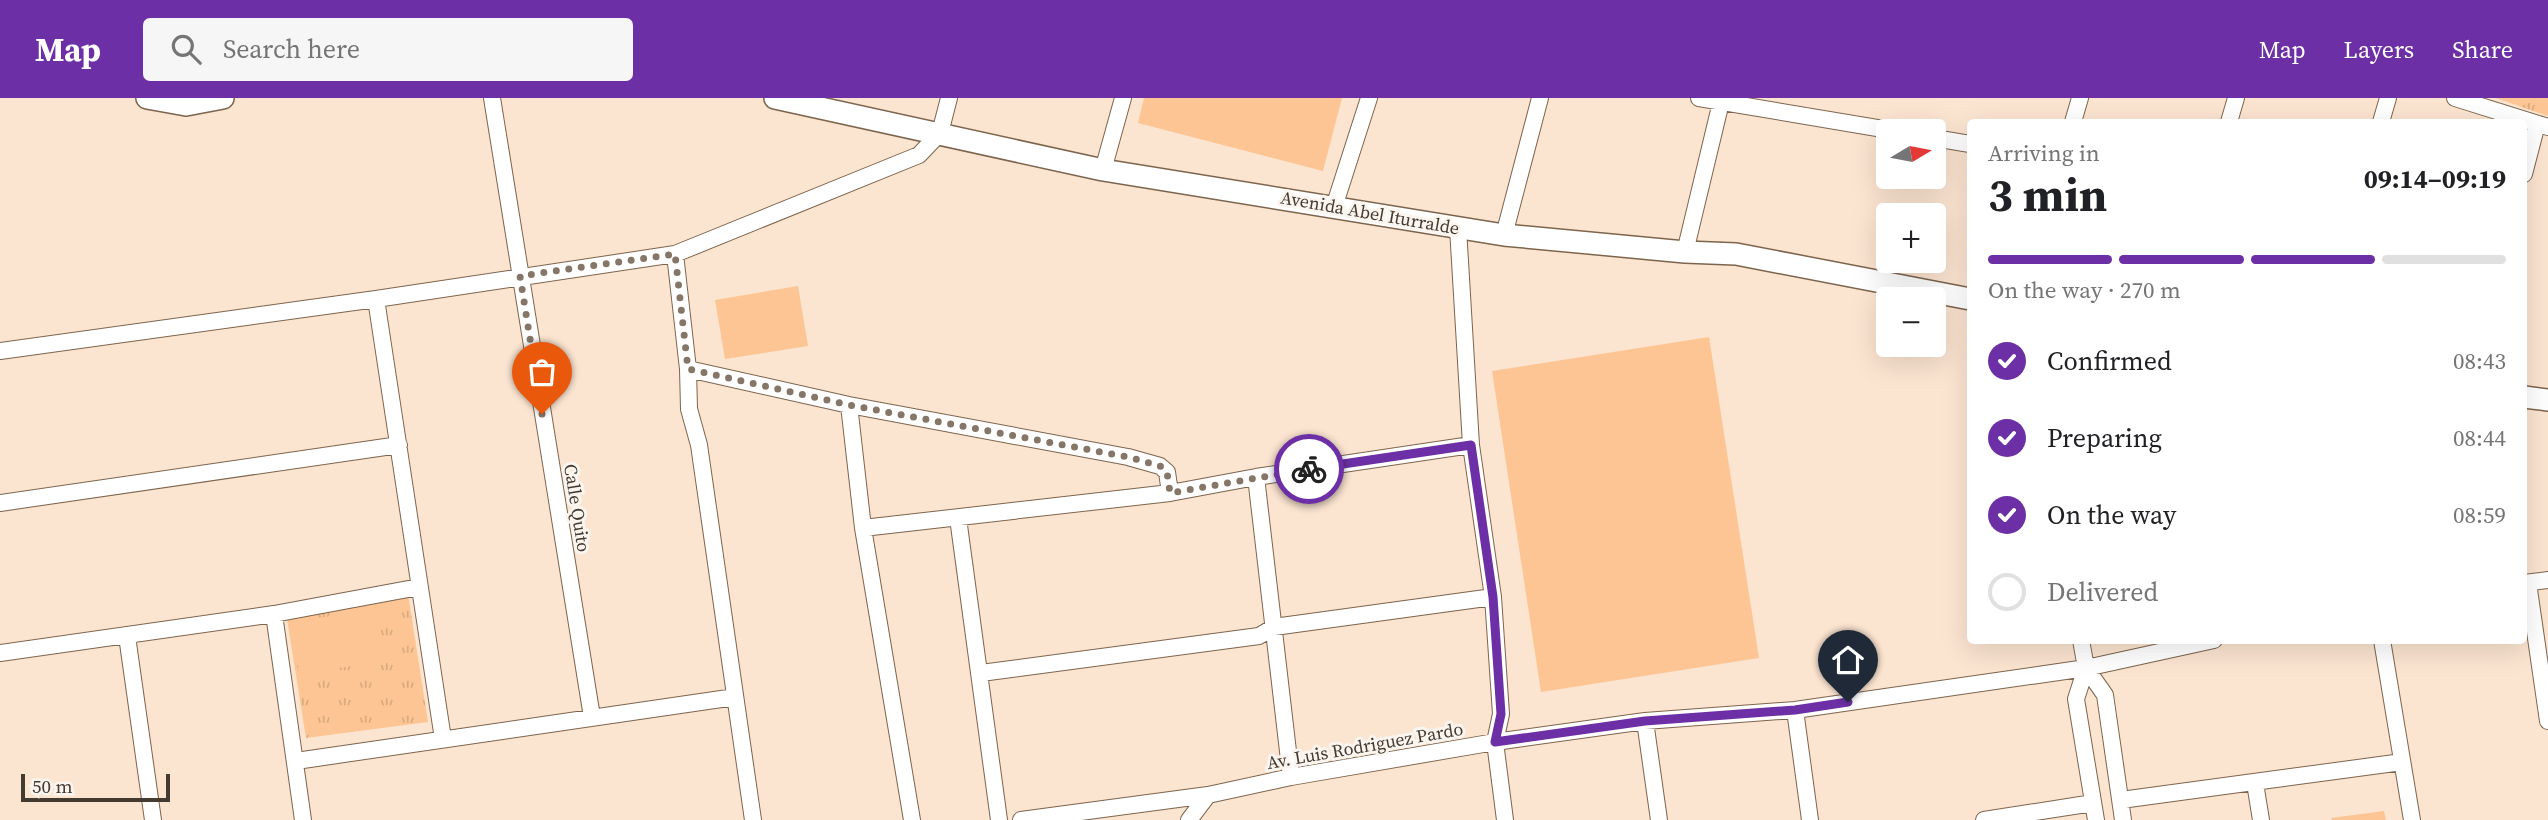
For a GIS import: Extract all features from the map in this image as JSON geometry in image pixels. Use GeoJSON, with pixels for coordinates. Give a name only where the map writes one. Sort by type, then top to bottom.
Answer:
{"type":"FeatureCollection","features":[{"type":"Feature","properties":{"kind":"street"},"geometry":{"type":"LineString","coordinates":[[147,98],[186,105],[223,98]]}},
{"type":"Feature","properties":{"kind":"street","name":"Calle Quito"},"geometry":{"type":"LineString","coordinates":[[492,98],[592,717]]}},
{"type":"Feature","properties":{"kind":"street"},"geometry":{"type":"LineString","coordinates":[[0,351],[675,254],[919,155],[940,133],[949,98]]}},
{"type":"Feature","properties":{"kind":"street"},"geometry":{"type":"LineString","coordinates":[[1103,170],[1123,98]]}},
{"type":"Feature","properties":{"kind":"street"},"geometry":{"type":"LineString","coordinates":[[1334,207],[1369,98]]}},
{"type":"Feature","properties":{"kind":"street"},"geometry":{"type":"LineString","coordinates":[[1504,236],[1539,98]]}},
{"type":"Feature","properties":{"kind":"street"},"geometry":{"type":"LineString","coordinates":[[1699,98],[1876,128]]}},
{"type":"Feature","properties":{"kind":"street"},"geometry":{"type":"LineString","coordinates":[[2074,119],[2080,98]]}},
{"type":"Feature","properties":{"kind":"street"},"geometry":{"type":"LineString","coordinates":[[2230,119],[2236,98]]}},
{"type":"Feature","properties":{"kind":"street"},"geometry":{"type":"LineString","coordinates":[[2382,119],[2388,98]]}},
{"type":"Feature","properties":{"kind":"street"},"geometry":{"type":"LineString","coordinates":[[2455,98],[2520,119]]}},
{"type":"Feature","properties":{"kind":"street","name":"Avenida Abel Iturralde"},"geometry":{"type":"LineString","coordinates":[[782,99],[1103,170],[1504,236],[1736,254],[1967,298]]}},
{"type":"Feature","properties":{"kind":"street"},"geometry":{"type":"LineString","coordinates":[[1685,252],[1721,100]]}},
{"type":"Feature","properties":{"kind":"street"},"geometry":{"type":"LineString","coordinates":[[2527,166],[2542,126]]}},
{"type":"Feature","properties":{"kind":"street"},"geometry":{"type":"LineString","coordinates":[[1946,140],[1967,144]]}},
{"type":"Feature","properties":{"kind":"street"},"geometry":{"type":"LineString","coordinates":[[1458,228],[1471,445],[1493,597],[1501,714],[1495,742],[1505,820]]}},
{"type":"Feature","properties":{"kind":"street"},"geometry":{"type":"LineString","coordinates":[[675,254],[688,369],[689,408],[699,445],[753,820]]}},
{"type":"Feature","properties":{"kind":"street"},"geometry":{"type":"LineString","coordinates":[[376,299],[443,739]]}},
{"type":"Feature","properties":{"kind":"street"},"geometry":{"type":"LineString","coordinates":[[688,369],[849,405],[1128,457],[1160,466],[1167,472],[1170,493]]}},
{"type":"Feature","properties":{"kind":"street"},"geometry":{"type":"LineString","coordinates":[[2527,397],[2548,400]]}},
{"type":"Feature","properties":{"kind":"street"},"geometry":{"type":"LineString","coordinates":[[849,405],[863,528],[912,820]]}},
{"type":"Feature","properties":{"kind":"street"},"geometry":{"type":"LineString","coordinates":[[0,503],[399,445]]}},
{"type":"Feature","properties":{"kind":"street"},"geometry":{"type":"LineString","coordinates":[[863,528],[1170,493],[1256,477],[1471,445]]}},
{"type":"Feature","properties":{"kind":"street"},"geometry":{"type":"LineString","coordinates":[[1256,477],[1292,777]]}},
{"type":"Feature","properties":{"kind":"street"},"geometry":{"type":"LineString","coordinates":[[958,518],[999,820]]}},
{"type":"Feature","properties":{"kind":"street"},"geometry":{"type":"LineString","coordinates":[[2527,583],[2548,580]]}},
{"type":"Feature","properties":{"kind":"street"},"geometry":{"type":"LineString","coordinates":[[0,653],[274,614],[419,587]]}},
{"type":"Feature","properties":{"kind":"street"},"geometry":{"type":"LineString","coordinates":[[2527,589],[2548,721]]}},
{"type":"Feature","properties":{"kind":"street"},"geometry":{"type":"LineString","coordinates":[[981,673],[1259,636],[1274,627],[1493,597]]}},
{"type":"Feature","properties":{"kind":"street"},"geometry":{"type":"LineString","coordinates":[[274,614],[303,820]]}},
{"type":"Feature","properties":{"kind":"street"},"geometry":{"type":"LineString","coordinates":[[127,636],[153,820]]}},
{"type":"Feature","properties":{"kind":"street"},"geometry":{"type":"LineString","coordinates":[[2082,644],[2086,668],[2105,695],[2123,820]]}},
{"type":"Feature","properties":{"kind":"street","name":"Av. Luis Rodriguez Pardo"},"geometry":{"type":"LineString","coordinates":[[1021,820],[1208,795],[1292,777],[1495,742],[1645,721],[1795,710],[2086,668],[2196,644]]}},
{"type":"Feature","properties":{"kind":"street"},"geometry":{"type":"LineString","coordinates":[[2383,644],[2412,820]]}},
{"type":"Feature","properties":{"kind":"street"},"geometry":{"type":"LineString","coordinates":[[2086,668],[2076,699],[2096,820]]}},
{"type":"Feature","properties":{"kind":"street"},"geometry":{"type":"LineString","coordinates":[[296,761],[734,697]]}},
{"type":"Feature","properties":{"kind":"street"},"geometry":{"type":"LineString","coordinates":[[1795,710],[1810,820]]}},
{"type":"Feature","properties":{"kind":"street"},"geometry":{"type":"LineString","coordinates":[[1645,721],[1659,820]]}},
{"type":"Feature","properties":{"kind":"street"},"geometry":{"type":"LineString","coordinates":[[2120,800],[2402,762]]}},
{"type":"Feature","properties":{"kind":"street"},"geometry":{"type":"LineString","coordinates":[[2255,783],[2262,820]]}},
{"type":"Feature","properties":{"kind":"street"},"geometry":{"type":"LineString","coordinates":[[1189,820],[1208,795]]}},
{"type":"Feature","properties":{"kind":"street"},"geometry":{"type":"LineString","coordinates":[[1984,820],[2093,803]]}},
{"type":"Feature","properties":{"kind":"green space"},"geometry":{"type":"Polygon","coordinates":[[[1144,98],[1342,98],[1323,171],[1138,123],[1144,98]]]}},
{"type":"Feature","properties":{"kind":"green space"},"geometry":{"type":"Polygon","coordinates":[[[2496,98],[2548,98],[2548,116],[2496,98]]]}},
{"type":"Feature","properties":{"kind":"green space"},"geometry":{"type":"Polygon","coordinates":[[[798,286],[808,346],[725,359],[715,300],[798,286]]]}},
{"type":"Feature","properties":{"kind":"green space"},"geometry":{"type":"Polygon","coordinates":[[[1709,337],[1759,658],[1541,692],[1492,371],[1709,337]]]}},
{"type":"Feature","properties":{"kind":"green space"},"geometry":{"type":"Polygon","coordinates":[[[408,594],[428,722],[306,738],[286,613],[408,594]]]}},
{"type":"Feature","properties":{"kind":"green space"},"geometry":{"type":"Polygon","coordinates":[[[377,609],[385,661],[299,674],[291,622],[377,609]]]}},
{"type":"Feature","properties":{"kind":"green space"},"geometry":{"type":"Polygon","coordinates":[[[2384,811],[2386,820],[2331,818],[2384,811]]]}},
{"type":"Feature","properties":{"kind":"way so far"},"geometry":{"type":"LineString","coordinates":[[542,414],[520,276],[675,254],[688,369],[849,405],[1128,457],[1160,466],[1167,472],[1170,493],[1309,469]]}},
{"type":"Feature","properties":{"kind":"route"},"geometry":{"type":"LineString","coordinates":[[1309,469],[1471,445],[1493,597],[1501,714],[1495,742],[1645,721],[1795,710],[1848,702]]}}]}
